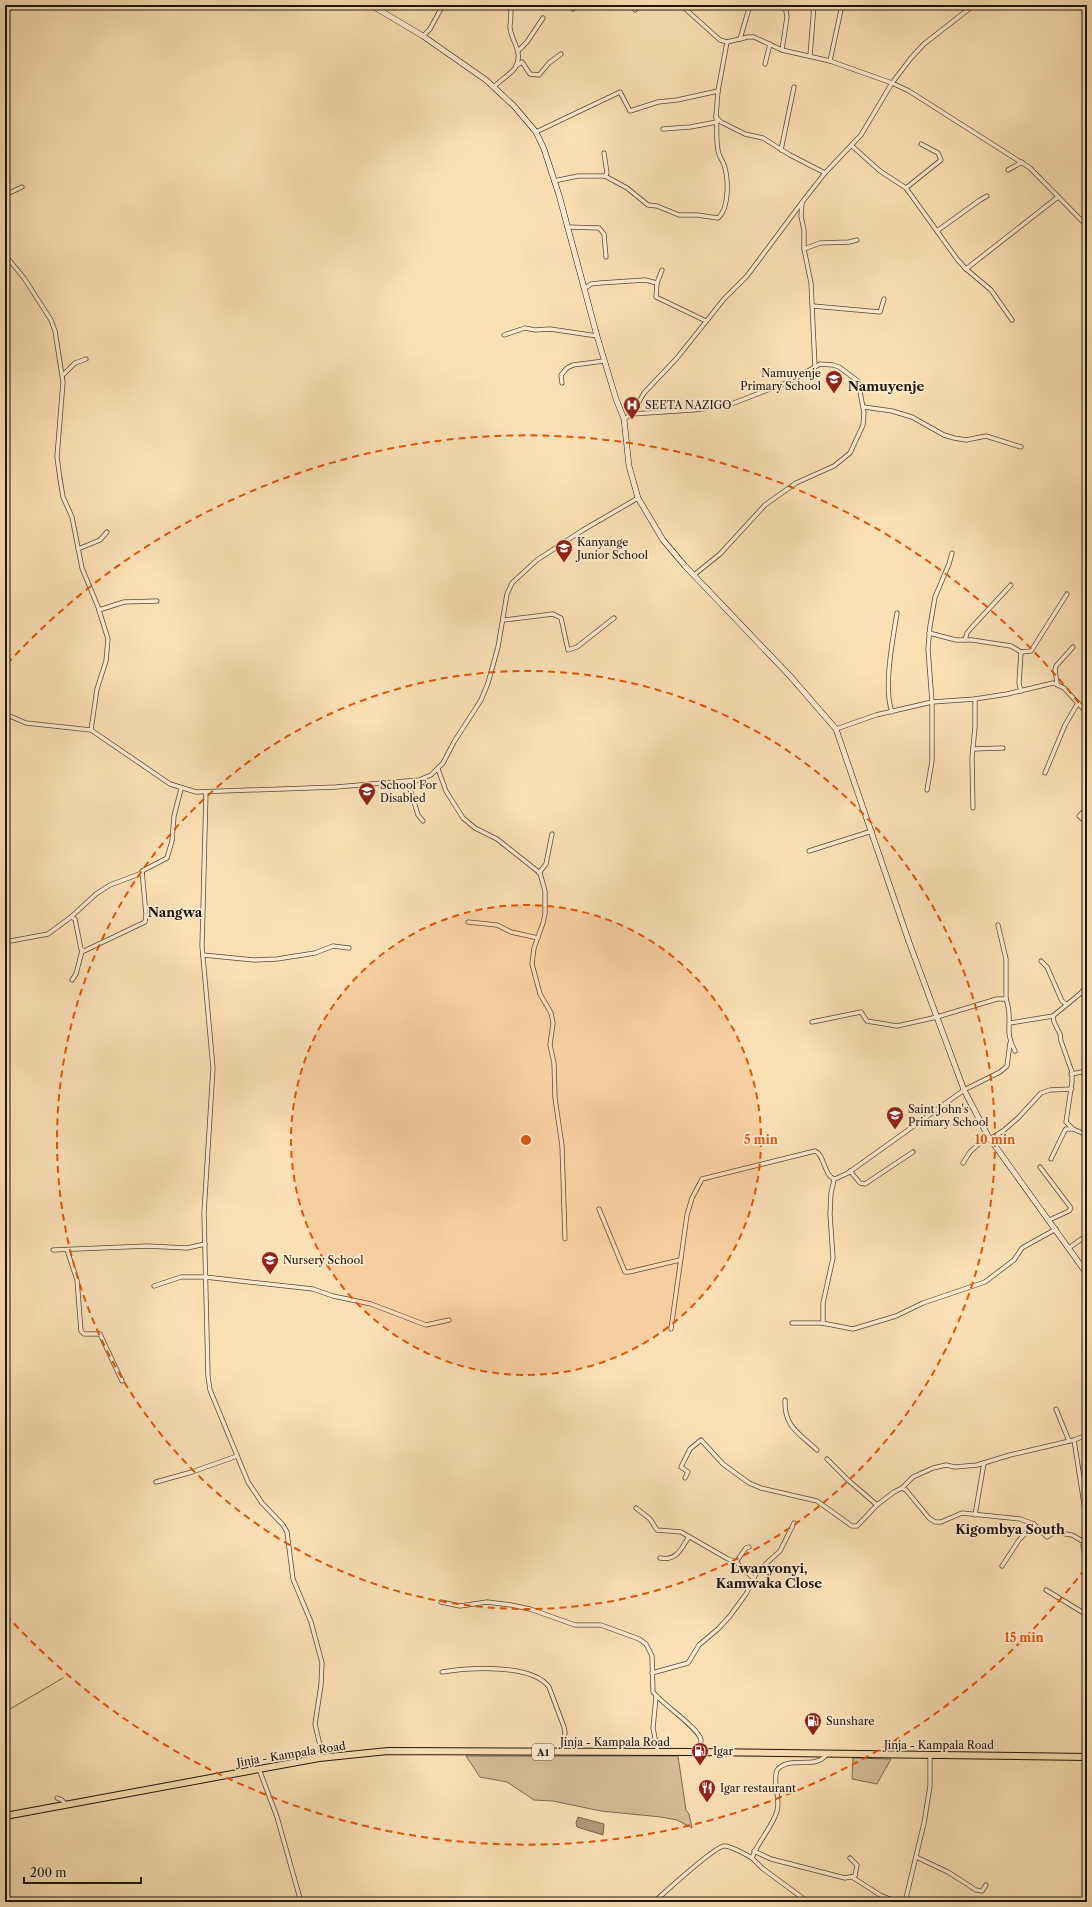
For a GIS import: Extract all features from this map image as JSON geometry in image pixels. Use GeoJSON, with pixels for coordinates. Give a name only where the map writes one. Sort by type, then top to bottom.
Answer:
{"type":"FeatureCollection","features":[{"type":"Feature","properties":{"kind":"highway","name":"Jinja - Kampala Road"},"geometry":{"type":"LineString","coordinates":[[5,1816],[319,1758],[388,1752],[698,1752],[826,1755],[1087,1757]]}},
{"type":"Feature","properties":{"kind":"street"},"geometry":{"type":"LineString","coordinates":[[371,5],[424,36],[494,87],[514,106],[536,132],[544,149],[554,181],[604,361],[624,419],[629,466],[638,498],[663,540],[694,575],[790,676],[836,729],[909,942],[964,1090],[990,1139],[1087,1274]]}},
{"type":"Feature","properties":{"kind":"street"},"geometry":{"type":"LineString","coordinates":[[424,36],[430,29],[443,5]]}},
{"type":"Feature","properties":{"kind":"street"},"geometry":{"type":"LineString","coordinates":[[510,5],[512,22],[510,27],[518,51],[516,67]]}},
{"type":"Feature","properties":{"kind":"street"},"geometry":{"type":"LineString","coordinates":[[573,9],[577,5]]}},
{"type":"Feature","properties":{"kind":"street"},"geometry":{"type":"LineString","coordinates":[[635,10],[640,5]]}},
{"type":"Feature","properties":{"kind":"street"},"geometry":{"type":"LineString","coordinates":[[680,5],[711,34],[720,40],[727,42],[740,38],[754,37],[782,50],[830,61],[909,90],[955,121],[975,131],[1030,168],[1087,226]]}},
{"type":"Feature","properties":{"kind":"street"},"geometry":{"type":"LineString","coordinates":[[740,38],[750,5]]}},
{"type":"Feature","properties":{"kind":"street"},"geometry":{"type":"LineString","coordinates":[[782,50],[787,17],[785,5]]}},
{"type":"Feature","properties":{"kind":"street"},"geometry":{"type":"LineString","coordinates":[[810,56],[814,5]]}},
{"type":"Feature","properties":{"kind":"street"},"geometry":{"type":"LineString","coordinates":[[830,61],[842,5]]}},
{"type":"Feature","properties":{"kind":"street"},"geometry":{"type":"LineString","coordinates":[[624,419],[632,414],[644,393],[677,358],[724,299],[747,276],[803,201],[826,173],[852,146],[866,127],[892,83],[924,44],[974,5]]}},
{"type":"Feature","properties":{"kind":"street"},"geometry":{"type":"LineString","coordinates":[[518,51],[527,42],[543,18]]}},
{"type":"Feature","properties":{"kind":"street"},"geometry":{"type":"LineString","coordinates":[[554,181],[578,176],[605,176],[627,188],[648,205],[657,206],[679,215],[697,215],[718,218],[721,215],[727,201],[726,175],[724,164],[719,154],[716,117],[718,91],[727,42]]}},
{"type":"Feature","properties":{"kind":"street"},"geometry":{"type":"LineString","coordinates":[[765,64],[770,44]]}},
{"type":"Feature","properties":{"kind":"street"},"geometry":{"type":"LineString","coordinates":[[494,87],[522,62],[530,74],[539,75],[549,62],[561,54]]}},
{"type":"Feature","properties":{"kind":"street"},"geometry":{"type":"LineString","coordinates":[[781,150],[794,86]]}},
{"type":"Feature","properties":{"kind":"street"},"geometry":{"type":"LineString","coordinates":[[536,132],[620,92],[630,111],[658,102],[677,100],[718,91]]}},
{"type":"Feature","properties":{"kind":"street"},"geometry":{"type":"LineString","coordinates":[[716,117],[721,122],[745,134],[763,138],[781,150],[826,173]]}},
{"type":"Feature","properties":{"kind":"street"},"geometry":{"type":"LineString","coordinates":[[663,129],[690,127],[717,122]]}},
{"type":"Feature","properties":{"kind":"street"},"geometry":{"type":"LineString","coordinates":[[906,188],[941,160],[938,153],[920,144]]}},
{"type":"Feature","properties":{"kind":"street"},"geometry":{"type":"LineString","coordinates":[[852,146],[880,171],[906,188],[966,269],[991,290],[1012,320]]}},
{"type":"Feature","properties":{"kind":"street"},"geometry":{"type":"LineString","coordinates":[[604,153],[607,173],[605,176]]}},
{"type":"Feature","properties":{"kind":"street"},"geometry":{"type":"LineString","coordinates":[[1008,170],[1022,162]]}},
{"type":"Feature","properties":{"kind":"street"},"geometry":{"type":"LineString","coordinates":[[5,195],[22,187]]}},
{"type":"Feature","properties":{"kind":"street"},"geometry":{"type":"LineString","coordinates":[[937,231],[987,196]]}},
{"type":"Feature","properties":{"kind":"street"},"geometry":{"type":"LineString","coordinates":[[966,269],[1058,197]]}},
{"type":"Feature","properties":{"kind":"street"},"geometry":{"type":"LineString","coordinates":[[803,201],[801,216],[804,230],[804,249],[811,283],[815,366]]}},
{"type":"Feature","properties":{"kind":"street"},"geometry":{"type":"LineString","coordinates":[[567,226],[599,228],[604,234],[606,257]]}},
{"type":"Feature","properties":{"kind":"street"},"geometry":{"type":"LineString","coordinates":[[804,249],[820,243],[850,242],[857,240]]}},
{"type":"Feature","properties":{"kind":"street"},"geometry":{"type":"LineString","coordinates":[[5,255],[24,278],[54,326],[63,375],[56,457],[63,497],[72,517],[82,568],[99,610],[108,639],[106,661],[97,689],[91,730]]}},
{"type":"Feature","properties":{"kind":"street"},"geometry":{"type":"LineString","coordinates":[[662,270],[657,283],[656,297],[706,321]]}},
{"type":"Feature","properties":{"kind":"street"},"geometry":{"type":"LineString","coordinates":[[584,290],[591,284],[600,283],[645,280],[657,283]]}},
{"type":"Feature","properties":{"kind":"street"},"geometry":{"type":"LineString","coordinates":[[813,306],[880,312],[884,299]]}},
{"type":"Feature","properties":{"kind":"street"},"geometry":{"type":"LineString","coordinates":[[504,335],[525,328],[535,330],[550,329],[597,336]]}},
{"type":"Feature","properties":{"kind":"street"},"geometry":{"type":"LineString","coordinates":[[63,375],[75,363],[86,359]]}},
{"type":"Feature","properties":{"kind":"street"},"geometry":{"type":"LineString","coordinates":[[562,383],[561,375],[568,368],[604,361]]}},
{"type":"Feature","properties":{"kind":"street"},"geometry":{"type":"LineString","coordinates":[[632,414],[726,406],[791,381],[820,364],[833,365],[847,372],[858,381],[864,407],[863,425],[850,453],[834,466],[796,483],[765,505],[720,554],[694,575]]}},
{"type":"Feature","properties":{"kind":"street"},"geometry":{"type":"LineString","coordinates":[[864,407],[892,411],[912,417],[944,435],[954,438],[966,440],[986,436],[1020,447]]}},
{"type":"Feature","properties":{"kind":"street"},"geometry":{"type":"LineString","coordinates":[[5,714],[26,723],[91,730],[148,770],[181,789],[206,792],[408,782],[425,778],[438,769],[446,758],[484,692],[498,647],[508,590],[512,583],[523,572],[583,530],[638,498]]}},
{"type":"Feature","properties":{"kind":"street"},"geometry":{"type":"LineString","coordinates":[[78,549],[100,540],[107,532]]}},
{"type":"Feature","properties":{"kind":"street"},"geometry":{"type":"LineString","coordinates":[[927,790],[932,760],[932,702],[928,649],[929,633],[935,597],[952,553]]}},
{"type":"Feature","properties":{"kind":"street"},"geometry":{"type":"LineString","coordinates":[[965,640],[972,627],[1011,585]]}},
{"type":"Feature","properties":{"kind":"street"},"geometry":{"type":"LineString","coordinates":[[929,633],[956,640],[1011,646],[1021,652],[1031,651],[1067,594]]}},
{"type":"Feature","properties":{"kind":"street"},"geometry":{"type":"LineString","coordinates":[[99,610],[124,602],[157,602]]}},
{"type":"Feature","properties":{"kind":"street"},"geometry":{"type":"LineString","coordinates":[[892,712],[888,699],[890,664],[897,613]]}},
{"type":"Feature","properties":{"kind":"street"},"geometry":{"type":"LineString","coordinates":[[503,620],[553,614],[561,618],[568,650],[577,647],[614,618]]}},
{"type":"Feature","properties":{"kind":"street"},"geometry":{"type":"LineString","coordinates":[[1057,683],[1055,670],[1056,666],[1073,647]]}},
{"type":"Feature","properties":{"kind":"street"},"geometry":{"type":"LineString","coordinates":[[1021,652],[1019,683],[1021,691]]}},
{"type":"Feature","properties":{"kind":"street"},"geometry":{"type":"LineString","coordinates":[[836,729],[876,715],[932,702],[975,699],[1021,691],[1049,683],[1057,683],[1064,688],[1087,713]]}},
{"type":"Feature","properties":{"kind":"street"},"geometry":{"type":"LineString","coordinates":[[974,808],[973,749],[975,699]]}},
{"type":"Feature","properties":{"kind":"street"},"geometry":{"type":"LineString","coordinates":[[1045,773],[1065,725],[1078,703]]}},
{"type":"Feature","properties":{"kind":"street"},"geometry":{"type":"LineString","coordinates":[[973,749],[1003,748]]}},
{"type":"Feature","properties":{"kind":"street"},"geometry":{"type":"LineString","coordinates":[[438,769],[446,791],[463,818],[474,828],[497,839],[539,873],[544,882],[545,914],[532,957],[532,964],[540,994],[551,1013],[554,1023],[550,1045],[554,1063],[555,1098],[562,1146],[565,1239]]}},
{"type":"Feature","properties":{"kind":"street"},"geometry":{"type":"LineString","coordinates":[[408,782],[418,815],[423,821]]}},
{"type":"Feature","properties":{"kind":"street"},"geometry":{"type":"LineString","coordinates":[[5,942],[48,934],[71,917],[96,894],[110,885],[142,873],[145,869],[167,858],[172,841],[174,816],[181,789]]}},
{"type":"Feature","properties":{"kind":"street"},"geometry":{"type":"LineString","coordinates":[[206,792],[203,882],[203,955],[213,1068],[204,1213],[208,1376],[210,1390],[237,1456],[256,1495],[283,1525],[287,1532],[293,1579],[311,1622],[322,1663],[321,1685],[315,1724],[321,1750],[319,1758]]}},
{"type":"Feature","properties":{"kind":"street"},"geometry":{"type":"LineString","coordinates":[[1087,808],[1079,816],[1087,823]]}},
{"type":"Feature","properties":{"kind":"street"},"geometry":{"type":"LineString","coordinates":[[809,851],[872,831]]}},
{"type":"Feature","properties":{"kind":"street"},"geometry":{"type":"LineString","coordinates":[[539,873],[546,864],[552,834]]}},
{"type":"Feature","properties":{"kind":"street"},"geometry":{"type":"LineString","coordinates":[[82,951],[119,936],[145,922],[146,914],[142,873]]}},
{"type":"Feature","properties":{"kind":"street"},"geometry":{"type":"LineString","coordinates":[[71,917],[75,919],[82,951],[76,974],[72,980]]}},
{"type":"Feature","properties":{"kind":"street"},"geometry":{"type":"LineString","coordinates":[[468,922],[497,925],[511,932],[538,938]]}},
{"type":"Feature","properties":{"kind":"street"},"geometry":{"type":"LineString","coordinates":[[823,1323],[823,1303],[833,1258],[830,1214],[831,1193],[834,1180],[850,1171],[964,1090],[1000,1072],[1007,1066],[1010,1043],[1008,1033],[1010,1023],[1009,1008],[1006,999],[1006,959],[998,925]]}},
{"type":"Feature","properties":{"kind":"street"},"geometry":{"type":"LineString","coordinates":[[203,955],[254,960],[277,960],[315,953],[333,946],[349,948]]}},
{"type":"Feature","properties":{"kind":"street"},"geometry":{"type":"LineString","coordinates":[[1041,961],[1047,967],[1062,1001],[1066,1004]]}},
{"type":"Feature","properties":{"kind":"street"},"geometry":{"type":"LineString","coordinates":[[1010,1023],[1053,1016],[1081,993],[1087,984]]}},
{"type":"Feature","properties":{"kind":"street"},"geometry":{"type":"LineString","coordinates":[[812,1022],[862,1012],[867,1021],[895,1026],[937,1017],[994,1000],[1006,999]]}},
{"type":"Feature","properties":{"kind":"street"},"geometry":{"type":"LineString","coordinates":[[1053,1016],[1054,1022],[1060,1034],[1071,1074],[1072,1089],[1066,1120],[1073,1129]]}},
{"type":"Feature","properties":{"kind":"street"},"geometry":{"type":"LineString","coordinates":[[1010,1043],[1015,1051]]}},
{"type":"Feature","properties":{"kind":"street"},"geometry":{"type":"LineString","coordinates":[[1071,1074],[1087,1071]]}},
{"type":"Feature","properties":{"kind":"street"},"geometry":{"type":"LineString","coordinates":[[963,1162],[982,1141],[990,1139],[1003,1131],[1018,1118],[1041,1093],[1050,1090],[1072,1089]]}},
{"type":"Feature","properties":{"kind":"street"},"geometry":{"type":"LineString","coordinates":[[1051,1160],[1066,1129],[1073,1129],[1087,1135]]}},
{"type":"Feature","properties":{"kind":"street"},"geometry":{"type":"LineString","coordinates":[[671,1329],[687,1216],[692,1198],[702,1178],[815,1151],[819,1153],[834,1180]]}},
{"type":"Feature","properties":{"kind":"street"},"geometry":{"type":"LineString","coordinates":[[850,1171],[860,1183],[864,1184],[913,1152]]}},
{"type":"Feature","properties":{"kind":"street"},"geometry":{"type":"LineString","coordinates":[[1040,1167],[1071,1208],[1069,1211],[1049,1220]]}},
{"type":"Feature","properties":{"kind":"street"},"geometry":{"type":"LineString","coordinates":[[599,1209],[625,1272],[680,1260]]}},
{"type":"Feature","properties":{"kind":"street"},"geometry":{"type":"LineString","coordinates":[[792,1323],[823,1323],[853,1329],[873,1321],[896,1316],[923,1303],[985,1282],[1014,1260],[1022,1248],[1056,1229]]}},
{"type":"Feature","properties":{"kind":"street"},"geometry":{"type":"LineString","coordinates":[[1069,1248],[1087,1235]]}},
{"type":"Feature","properties":{"kind":"street"},"geometry":{"type":"LineString","coordinates":[[53,1250],[147,1246],[187,1248],[205,1244]]}},
{"type":"Feature","properties":{"kind":"street"},"geometry":{"type":"LineString","coordinates":[[68,1250],[77,1280],[82,1331],[84,1334],[100,1334],[122,1381]]}},
{"type":"Feature","properties":{"kind":"street"},"geometry":{"type":"LineString","coordinates":[[154,1286],[181,1277],[205,1277],[313,1289],[333,1296],[371,1304],[426,1325],[449,1320]]}},
{"type":"Feature","properties":{"kind":"street"},"geometry":{"type":"LineString","coordinates":[[785,1400],[784,1410],[787,1420],[817,1450]]}},
{"type":"Feature","properties":{"kind":"street"},"geometry":{"type":"LineString","coordinates":[[1056,1409],[1069,1441]]}},
{"type":"Feature","properties":{"kind":"street"},"geometry":{"type":"LineString","coordinates":[[685,1478],[688,1472],[681,1467],[690,1450],[701,1440],[723,1464],[749,1483],[761,1488],[817,1501],[852,1526],[857,1526],[877,1505],[902,1488],[908,1481],[918,1474],[940,1466],[966,1467],[984,1463],[1010,1455],[1074,1440],[1087,1435]]}},
{"type":"Feature","properties":{"kind":"street"},"geometry":{"type":"LineString","coordinates":[[1074,1440],[1086,1507],[1087,1523]]}},
{"type":"Feature","properties":{"kind":"street"},"geometry":{"type":"LineString","coordinates":[[156,1482],[192,1472],[237,1456]]}},
{"type":"Feature","properties":{"kind":"street"},"geometry":{"type":"LineString","coordinates":[[827,1459],[848,1480],[877,1505]]}},
{"type":"Feature","properties":{"kind":"street"},"geometry":{"type":"LineString","coordinates":[[975,1515],[984,1463]]}},
{"type":"Feature","properties":{"kind":"street"},"geometry":{"type":"LineString","coordinates":[[902,1488],[906,1490],[929,1518],[935,1522],[941,1522],[962,1513],[1020,1519],[1034,1524],[1047,1537],[1054,1532],[1072,1535],[1084,1542]]}},
{"type":"Feature","properties":{"kind":"street"},"geometry":{"type":"LineString","coordinates":[[636,1508],[650,1519],[657,1530],[681,1532],[688,1538],[728,1560],[736,1562],[753,1578]]}},
{"type":"Feature","properties":{"kind":"street"},"geometry":{"type":"LineString","coordinates":[[652,1673],[688,1663],[699,1645],[718,1629],[730,1616],[746,1594],[753,1578],[762,1566],[780,1551],[794,1523]]}},
{"type":"Feature","properties":{"kind":"street"},"geometry":{"type":"LineString","coordinates":[[1002,1566],[1019,1540],[1034,1524]]}},
{"type":"Feature","properties":{"kind":"street"},"geometry":{"type":"LineString","coordinates":[[1087,1529],[1084,1542],[1087,1570]]}},
{"type":"Feature","properties":{"kind":"street"},"geometry":{"type":"LineString","coordinates":[[660,1558],[674,1557],[680,1553],[688,1538]]}},
{"type":"Feature","properties":{"kind":"street"},"geometry":{"type":"LineString","coordinates":[[736,1562],[746,1548],[749,1547]]}},
{"type":"Feature","properties":{"kind":"street"},"geometry":{"type":"LineString","coordinates":[[1046,1590],[1087,1615]]}},
{"type":"Feature","properties":{"kind":"street"},"geometry":{"type":"LineString","coordinates":[[441,1602],[460,1606],[487,1602],[511,1605],[530,1609],[575,1625],[601,1625],[639,1639],[646,1644],[652,1656],[653,1692],[656,1697],[700,1737],[701,1741],[698,1752]]}},
{"type":"Feature","properties":{"kind":"street"},"geometry":{"type":"LineString","coordinates":[[442,1672],[465,1668],[485,1668],[528,1675],[545,1681],[549,1686],[564,1727],[565,1733],[561,1752]]}},
{"type":"Feature","properties":{"kind":"street"},"geometry":{"type":"LineString","coordinates":[[656,1697],[653,1728],[658,1753]]}},
{"type":"Feature","properties":{"kind":"street"},"geometry":{"type":"LineString","coordinates":[[752,1858],[754,1851],[773,1822],[777,1810],[779,1798],[776,1781],[777,1770],[784,1764],[790,1762],[819,1761],[826,1755]]}},
{"type":"Feature","properties":{"kind":"street"},"geometry":{"type":"LineString","coordinates":[[905,1902],[924,1823],[930,1786],[930,1755]]}},
{"type":"Feature","properties":{"kind":"street"},"geometry":{"type":"LineString","coordinates":[[259,1769],[277,1817],[301,1902]]}},
{"type":"Feature","properties":{"kind":"street"},"geometry":{"type":"LineString","coordinates":[[57,1798],[62,1800],[66,1805]]}},
{"type":"Feature","properties":{"kind":"street"},"geometry":{"type":"LineString","coordinates":[[654,1902],[692,1869],[722,1846],[729,1846],[752,1858],[762,1868],[808,1902]]}},
{"type":"Feature","properties":{"kind":"street"},"geometry":{"type":"LineString","coordinates":[[754,1851],[771,1859],[816,1872],[852,1878],[880,1895],[897,1902]]}},
{"type":"Feature","properties":{"kind":"street"},"geometry":{"type":"LineString","coordinates":[[916,1857],[948,1872],[976,1890],[982,1891],[986,1885]]}},
{"type":"Feature","properties":{"kind":"street"},"geometry":{"type":"LineString","coordinates":[[850,1858],[857,1865],[856,1872],[852,1878]]}},
{"type":"Feature","properties":{"kind":"shaded area"},"geometry":{"type":"Polygon","coordinates":[[[466,1756],[678,1756],[686,1810],[689,1814],[692,1828],[677,1820],[661,1817],[601,1811],[553,1801],[534,1800],[507,1782],[480,1777],[466,1756]]]}},
{"type":"Feature","properties":{"kind":"shaded area"},"geometry":{"type":"Polygon","coordinates":[[[853,1758],[891,1759],[877,1784],[852,1779],[853,1758]]]}},
{"type":"Feature","properties":{"kind":"shaded area"},"geometry":{"type":"Polygon","coordinates":[[[578,1817],[604,1824],[603,1835],[577,1827],[576,1823],[578,1817]]]}},
{"type":"Feature","properties":{"kind":"waterway"},"geometry":{"type":"LineString","coordinates":[[5,1712],[63,1678]]}},
{"type":"Feature","properties":{"kind":"place","name":"Namuyenje Primary School"},"geometry":{"type":"Point","coordinates":[834,394]}},
{"type":"Feature","properties":{"kind":"place","name":"SEETA NAZIGO"},"geometry":{"type":"Point","coordinates":[632,420]}},
{"type":"Feature","properties":{"kind":"place","name":"Kanyange Junior School"},"geometry":{"type":"Point","coordinates":[564,563]}},
{"type":"Feature","properties":{"kind":"place","name":"School For Disabled"},"geometry":{"type":"Point","coordinates":[367,806]}},
{"type":"Feature","properties":{"kind":"place","name":"Saint John's Primary School"},"geometry":{"type":"Point","coordinates":[895,1130]}},
{"type":"Feature","properties":{"kind":"place","name":"Nursery School"},"geometry":{"type":"Point","coordinates":[270,1275]}},
{"type":"Feature","properties":{"kind":"place","name":"Sunshare"},"geometry":{"type":"Point","coordinates":[813,1736]}},
{"type":"Feature","properties":{"kind":"place","name":"Igar"},"geometry":{"type":"Point","coordinates":[700,1766]}},
{"type":"Feature","properties":{"kind":"place","name":"Igar restaurant"},"geometry":{"type":"Point","coordinates":[707,1803]}},
{"type":"Feature","properties":{"kind":"district","name":"Namuyenje"},"geometry":{"type":"Point","coordinates":[886,386]}},
{"type":"Feature","properties":{"kind":"district","name":"Nangwa"},"geometry":{"type":"Point","coordinates":[175,912]}},
{"type":"Feature","properties":{"kind":"district","name":"Kigombya South"},"geometry":{"type":"Point","coordinates":[1010,1529]}},
{"type":"Feature","properties":{"kind":"district","name":"Lwanyonyi, Kamwaka Close"},"geometry":{"type":"Point","coordinates":[769,1576]}}]}
